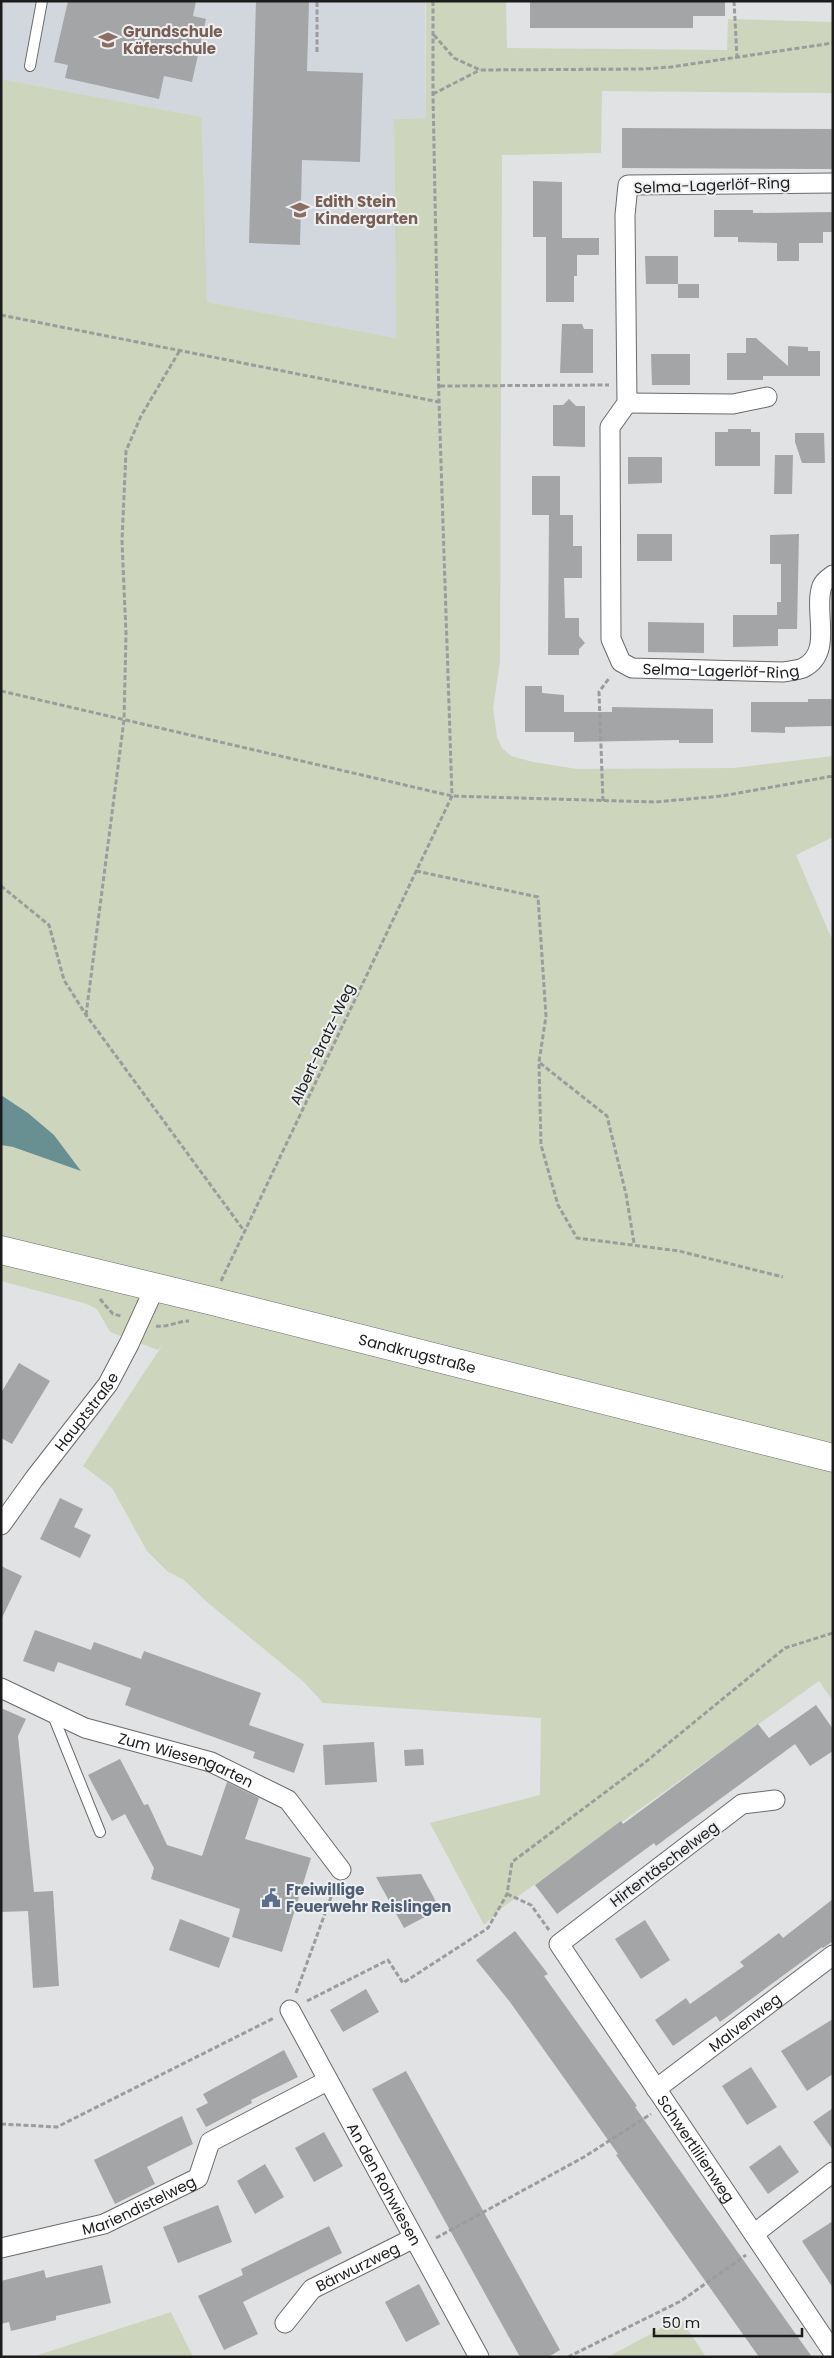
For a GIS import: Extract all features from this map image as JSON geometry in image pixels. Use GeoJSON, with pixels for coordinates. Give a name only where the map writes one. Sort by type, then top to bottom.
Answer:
{"type":"FeatureCollection","features":[{"type":"Feature","properties":{"kind":"street","name":"Selma-Lagerlöf-Ring"},"geometry":{"type":"LineString","coordinates":[[833,182],[628,185],[625,215],[627,394],[610,427],[611,639],[621,662],[632,668],[784,672],[804,668],[815,658],[820,646],[820,599],[822,584],[833,575]]}},
{"type":"Feature","properties":{"kind":"street"},"geometry":{"type":"LineString","coordinates":[[627,394],[733,404],[767,397]]}},
{"type":"Feature","properties":{"kind":"street","name":"Sandkrugstraße"},"geometry":{"type":"LineString","coordinates":[[1,1250],[212,1301],[833,1458]]}},
{"type":"Feature","properties":{"kind":"street","name":"Hauptstraße"},"geometry":{"type":"LineString","coordinates":[[1,1525],[34,1479],[108,1384],[156,1287]]}},
{"type":"Feature","properties":{"kind":"street","name":"Zum Wiesengarten"},"geometry":{"type":"LineString","coordinates":[[1,1688],[85,1728],[211,1762],[288,1800],[341,1870]]}},
{"type":"Feature","properties":{"kind":"street","name":"Hirtentäschelweg"},"geometry":{"type":"LineString","coordinates":[[559,1944],[742,1804],[775,1800]]}},
{"type":"Feature","properties":{"kind":"street","name":"Schwertlilienweg"},"geometry":{"type":"LineString","coordinates":[[559,1944],[833,2352]]}},
{"type":"Feature","properties":{"kind":"street","name":"Malvenweg"},"geometry":{"type":"LineString","coordinates":[[661,2096],[833,1955]]}},
{"type":"Feature","properties":{"kind":"street","name":"An den Rohwiesen"},"geometry":{"type":"LineString","coordinates":[[290,2010],[479,2357]]}},
{"type":"Feature","properties":{"kind":"street","name":"Mariendistelweg"},"geometry":{"type":"LineString","coordinates":[[1,2248],[104,2224],[198,2178],[210,2142],[327,2081]]}},
{"type":"Feature","properties":{"kind":"street"},"geometry":{"type":"LineString","coordinates":[[757,2240],[833,2172]]}},
{"type":"Feature","properties":{"kind":"street","name":"Bärwurzweg"},"geometry":{"type":"LineString","coordinates":[[285,2323],[312,2289],[416,2243]]}},
{"type":"Feature","properties":{"kind":"lane"},"geometry":{"type":"LineString","coordinates":[[30,66],[42,1]]}},
{"type":"Feature","properties":{"kind":"lane"},"geometry":{"type":"LineString","coordinates":[[52,1712],[100,1832]]}},
{"type":"Feature","properties":{"kind":"path"},"geometry":{"type":"LineString","coordinates":[[317,1],[317,52]]}},
{"type":"Feature","properties":{"kind":"path"},"geometry":{"type":"LineString","coordinates":[[433,1],[439,402],[452,796]]}},
{"type":"Feature","properties":{"kind":"path"},"geometry":{"type":"LineString","coordinates":[[734,1],[737,58]]}},
{"type":"Feature","properties":{"kind":"path"},"geometry":{"type":"LineString","coordinates":[[433,35],[454,58],[480,70],[643,69],[737,58],[833,43]]}},
{"type":"Feature","properties":{"kind":"path"},"geometry":{"type":"LineString","coordinates":[[433,95],[480,70]]}},
{"type":"Feature","properties":{"kind":"path"},"geometry":{"type":"LineString","coordinates":[[1,315],[439,402]]}},
{"type":"Feature","properties":{"kind":"path"},"geometry":{"type":"LineString","coordinates":[[86,1015],[124,720],[126,634],[122,541],[126,451],[141,416],[180,350]]}},
{"type":"Feature","properties":{"kind":"path"},"geometry":{"type":"LineString","coordinates":[[440,386],[627,394]]}},
{"type":"Feature","properties":{"kind":"path"},"geometry":{"type":"LineString","coordinates":[[603,801],[598,692],[621,662]]}},
{"type":"Feature","properties":{"kind":"path"},"geometry":{"type":"LineString","coordinates":[[1,691],[452,796],[655,802],[722,796],[833,776]]}},
{"type":"Feature","properties":{"kind":"path","name":"Albert-Bratz-Weg"},"geometry":{"type":"LineString","coordinates":[[212,1301],[452,796]]}},
{"type":"Feature","properties":{"kind":"path"},"geometry":{"type":"LineString","coordinates":[[416,871],[538,897],[546,1016],[540,1062],[541,1145],[558,1206],[577,1238],[679,1251],[783,1277]]}},
{"type":"Feature","properties":{"kind":"path"},"geometry":{"type":"LineString","coordinates":[[1,886],[49,925],[64,980],[86,1015],[245,1232]]}},
{"type":"Feature","properties":{"kind":"path"},"geometry":{"type":"LineString","coordinates":[[540,1062],[607,1116],[626,1194],[634,1244]]}},
{"type":"Feature","properties":{"kind":"path"},"geometry":{"type":"LineString","coordinates":[[1,2124],[57,2127],[388,1960],[403,1983],[488,1928],[506,1894],[512,1862],[642,1764],[785,1648],[833,1633]]}},
{"type":"Feature","properties":{"kind":"path"},"geometry":{"type":"LineString","coordinates":[[290,2010],[341,1870]]}},
{"type":"Feature","properties":{"kind":"path"},"geometry":{"type":"LineString","coordinates":[[506,1894],[531,1905],[559,1944]]}},
{"type":"Feature","properties":{"kind":"path"},"geometry":{"type":"LineString","coordinates":[[416,2243],[584,2157],[661,2096]]}},
{"type":"Feature","properties":{"kind":"path"},"geometry":{"type":"LineString","coordinates":[[568,2357],[681,2301],[757,2240]]}},
{"type":"Feature","properties":{"kind":"shaded area","name":"Edith Stein Kindergarten"},"geometry":{"type":"Polygon","coordinates":[[[1,1],[425,1],[426,118],[394,119],[396,338],[207,302],[202,117],[1,79],[1,1]]]}},
{"type":"Feature","properties":{"kind":"green space"},"geometry":{"type":"Polygon","coordinates":[[[426,1],[506,1],[507,48],[727,50],[728,19],[833,22],[833,93],[602,91],[601,153],[502,155],[500,662],[493,708],[497,737],[502,748],[511,756],[533,762],[577,769],[734,768],[833,756],[833,837],[796,855],[833,942],[833,1701],[819,1681],[503,1907],[484,1925],[430,1823],[540,1795],[541,1718],[323,1703],[304,1682],[207,1602],[184,1580],[167,1571],[147,1551],[112,1488],[83,1466],[163,1344],[158,1350],[110,1332],[97,1309],[84,1303],[1,1281],[1,1145],[13,1147],[80,1170],[54,1135],[28,1113],[1,1095],[1,79],[202,117],[207,302],[396,338],[394,119],[426,118],[426,1]]]}},
{"type":"Feature","properties":{"kind":"green space"},"geometry":{"type":"Polygon","coordinates":[[[171,2312],[193,2357],[32,2357],[171,2312]]]}},
{"type":"Feature","properties":{"kind":"green space"},"geometry":{"type":"Polygon","coordinates":[[[680,2318],[706,2357],[608,2357],[680,2318]]]}},
{"type":"Feature","properties":{"kind":"water"},"geometry":{"type":"Polygon","coordinates":[[[1,1095],[28,1113],[54,1135],[81,1171],[13,1147],[1,1145],[1,1095]]]}},
{"type":"Feature","properties":{"kind":"building"},"geometry":{"type":"Polygon","coordinates":[[[68,1],[196,1],[193,16],[206,19],[192,82],[164,76],[159,99],[65,78],[68,65],[54,62],[68,1]]]}},
{"type":"Feature","properties":{"kind":"building","name":"Edith Stein Kindergarten"},"geometry":{"type":"Polygon","coordinates":[[[256,1],[309,2],[307,71],[363,73],[360,162],[302,160],[300,245],[249,243],[256,1]]]}},
{"type":"Feature","properties":{"kind":"building"},"geometry":{"type":"Polygon","coordinates":[[[530,1],[725,1],[725,16],[693,16],[693,28],[530,28],[530,1]]]}},
{"type":"Feature","properties":{"kind":"building"},"geometry":{"type":"Polygon","coordinates":[[[622,128],[833,129],[833,169],[622,168],[622,128]]]}},
{"type":"Feature","properties":{"kind":"building"},"geometry":{"type":"Polygon","coordinates":[[[533,181],[562,182],[562,238],[599,238],[599,255],[577,255],[577,276],[574,276],[574,302],[546,302],[546,237],[533,237],[533,181]]]}},
{"type":"Feature","properties":{"kind":"building"},"geometry":{"type":"Polygon","coordinates":[[[714,210],[753,210],[753,213],[833,212],[833,232],[823,232],[823,243],[799,243],[799,261],[777,261],[777,243],[738,242],[738,237],[714,237],[714,210]]]}},
{"type":"Feature","properties":{"kind":"building"},"geometry":{"type":"Polygon","coordinates":[[[645,256],[678,256],[678,284],[646,284],[645,256]]]}},
{"type":"Feature","properties":{"kind":"building"},"geometry":{"type":"Polygon","coordinates":[[[678,284],[699,284],[699,298],[678,298],[678,284]]]}},
{"type":"Feature","properties":{"kind":"building"},"geometry":{"type":"Polygon","coordinates":[[[562,324],[582,324],[584,329],[593,329],[593,373],[560,373],[562,324]]]}},
{"type":"Feature","properties":{"kind":"building"},"geometry":{"type":"Polygon","coordinates":[[[746,338],[756,338],[788,366],[788,346],[808,347],[808,351],[820,351],[820,376],[763,376],[763,380],[727,380],[727,353],[746,353],[746,338]]]}},
{"type":"Feature","properties":{"kind":"building"},"geometry":{"type":"Polygon","coordinates":[[[651,354],[690,354],[690,385],[652,385],[651,354]]]}},
{"type":"Feature","properties":{"kind":"building"},"geometry":{"type":"Polygon","coordinates":[[[569,399],[576,406],[585,406],[585,447],[553,446],[553,405],[563,405],[569,399]]]}},
{"type":"Feature","properties":{"kind":"building"},"geometry":{"type":"Polygon","coordinates":[[[728,429],[751,429],[751,432],[760,432],[760,466],[715,466],[715,432],[728,432],[728,429]]]}},
{"type":"Feature","properties":{"kind":"building"},"geometry":{"type":"Polygon","coordinates":[[[795,433],[824,433],[825,463],[802,463],[795,442],[795,433]]]}},
{"type":"Feature","properties":{"kind":"building"},"geometry":{"type":"Polygon","coordinates":[[[775,455],[793,455],[792,494],[774,494],[775,455]]]}},
{"type":"Feature","properties":{"kind":"building"},"geometry":{"type":"Polygon","coordinates":[[[628,457],[662,457],[662,483],[628,484],[628,457]]]}},
{"type":"Feature","properties":{"kind":"building"},"geometry":{"type":"Polygon","coordinates":[[[532,476],[560,476],[560,515],[573,515],[573,546],[582,546],[582,578],[564,578],[565,618],[579,618],[579,636],[585,643],[579,649],[579,655],[548,655],[549,515],[532,515],[532,476]]]}},
{"type":"Feature","properties":{"kind":"building"},"geometry":{"type":"Polygon","coordinates":[[[637,534],[672,534],[672,561],[637,561],[637,534]]]}},
{"type":"Feature","properties":{"kind":"building"},"geometry":{"type":"Polygon","coordinates":[[[799,534],[797,629],[778,629],[778,646],[733,647],[733,615],[777,615],[777,602],[781,602],[781,564],[770,564],[770,535],[799,534]]]}},
{"type":"Feature","properties":{"kind":"building"},"geometry":{"type":"Polygon","coordinates":[[[648,622],[704,623],[704,653],[648,652],[648,622]]]}},
{"type":"Feature","properties":{"kind":"building"},"geometry":{"type":"Polygon","coordinates":[[[525,686],[542,686],[542,693],[564,695],[564,712],[612,712],[612,707],[713,709],[713,743],[679,743],[679,740],[574,742],[574,732],[525,732],[525,686]]]}},
{"type":"Feature","properties":{"kind":"building"},"geometry":{"type":"Polygon","coordinates":[[[808,699],[833,699],[833,726],[785,727],[785,733],[751,732],[751,702],[808,702],[808,699]]]}},
{"type":"Feature","properties":{"kind":"building"},"geometry":{"type":"Polygon","coordinates":[[[19,1363],[50,1381],[12,1444],[1,1438],[1,1393],[19,1363]]]}},
{"type":"Feature","properties":{"kind":"building"},"geometry":{"type":"Polygon","coordinates":[[[60,1498],[83,1509],[74,1527],[91,1535],[80,1558],[40,1539],[60,1498]]]}},
{"type":"Feature","properties":{"kind":"building"},"geometry":{"type":"Polygon","coordinates":[[[1,1566],[22,1576],[1,1620],[1,1566]]]}},
{"type":"Feature","properties":{"kind":"building"},"geometry":{"type":"Polygon","coordinates":[[[35,1630],[91,1650],[94,1642],[141,1659],[144,1651],[261,1693],[249,1725],[304,1744],[294,1773],[253,1758],[255,1752],[125,1705],[131,1688],[58,1662],[54,1672],[23,1661],[35,1630]]]}},
{"type":"Feature","properties":{"kind":"building"},"geometry":{"type":"Polygon","coordinates":[[[816,1705],[833,1729],[833,1751],[810,1766],[795,1744],[656,1846],[654,1843],[557,1914],[535,1885],[621,1821],[623,1824],[758,1724],[769,1738],[816,1705]]]}},
{"type":"Feature","properties":{"kind":"building"},"geometry":{"type":"Polygon","coordinates":[[[1,1708],[26,1719],[18,1736],[34,1892],[53,1891],[59,1986],[33,1988],[28,1911],[1,1912],[1,1708]]]}},
{"type":"Feature","properties":{"kind":"building"},"geometry":{"type":"Polygon","coordinates":[[[374,1742],[377,1782],[325,1785],[323,1745],[374,1742]]]}},
{"type":"Feature","properties":{"kind":"building"},"geometry":{"type":"Polygon","coordinates":[[[423,1749],[424,1765],[405,1766],[404,1750],[423,1749]]]}},
{"type":"Feature","properties":{"kind":"building"},"geometry":{"type":"Polygon","coordinates":[[[120,1759],[144,1805],[148,1804],[167,1845],[202,1856],[227,1782],[259,1798],[245,1839],[311,1858],[282,1952],[232,1937],[240,1909],[151,1879],[154,1868],[125,1814],[112,1821],[88,1775],[120,1759]]]}},
{"type":"Feature","properties":{"kind":"building"},"geometry":{"type":"Polygon","coordinates":[[[421,1874],[440,1909],[404,1928],[376,1877],[421,1874]]]}},
{"type":"Feature","properties":{"kind":"building"},"geometry":{"type":"Polygon","coordinates":[[[833,1899],[833,1941],[822,1947],[720,2022],[716,2016],[673,2046],[655,2020],[686,1998],[690,2004],[744,1966],[740,1962],[779,1933],[783,1938],[833,1899]]]}},
{"type":"Feature","properties":{"kind":"building"},"geometry":{"type":"Polygon","coordinates":[[[180,1919],[230,1938],[219,1968],[169,1950],[180,1919]]]}},
{"type":"Feature","properties":{"kind":"building"},"geometry":{"type":"Polygon","coordinates":[[[645,1920],[670,1960],[641,1979],[615,1939],[645,1920]]]}},
{"type":"Feature","properties":{"kind":"building"},"geometry":{"type":"Polygon","coordinates":[[[515,1931],[548,1974],[544,1976],[812,2357],[759,2357],[510,2002],[476,1960],[515,1931]]]}},
{"type":"Feature","properties":{"kind":"building"},"geometry":{"type":"Polygon","coordinates":[[[366,1989],[379,2012],[343,2032],[330,2010],[366,1989]]]}},
{"type":"Feature","properties":{"kind":"building"},"geometry":{"type":"Polygon","coordinates":[[[833,2019],[833,2074],[807,2091],[781,2051],[833,2019]]]}},
{"type":"Feature","properties":{"kind":"building"},"geometry":{"type":"Polygon","coordinates":[[[284,2050],[298,2077],[251,2100],[252,2103],[206,2127],[196,2109],[208,2103],[203,2094],[284,2050]]]}},
{"type":"Feature","properties":{"kind":"building"},"geometry":{"type":"Polygon","coordinates":[[[751,2067],[777,2107],[747,2125],[722,2086],[751,2067]]]}},
{"type":"Feature","properties":{"kind":"building"},"geometry":{"type":"Polygon","coordinates":[[[406,2071],[560,2350],[548,2357],[520,2357],[372,2089],[406,2071]]]}},
{"type":"Feature","properties":{"kind":"building"},"geometry":{"type":"Polygon","coordinates":[[[833,2108],[833,2150],[813,2122],[833,2108]]]}},
{"type":"Feature","properties":{"kind":"building"},"geometry":{"type":"Polygon","coordinates":[[[182,2116],[193,2144],[147,2167],[155,2184],[115,2204],[94,2160],[182,2116]]]}},
{"type":"Feature","properties":{"kind":"building"},"geometry":{"type":"Polygon","coordinates":[[[324,2132],[343,2166],[314,2182],[295,2148],[324,2132]]]}},
{"type":"Feature","properties":{"kind":"building"},"geometry":{"type":"Polygon","coordinates":[[[780,2145],[799,2172],[768,2194],[749,2167],[780,2145]]]}},
{"type":"Feature","properties":{"kind":"building"},"geometry":{"type":"Polygon","coordinates":[[[265,2164],[284,2197],[255,2214],[237,2181],[265,2164]]]}},
{"type":"Feature","properties":{"kind":"building"},"geometry":{"type":"Polygon","coordinates":[[[218,2205],[232,2242],[178,2263],[163,2227],[218,2205]]]}},
{"type":"Feature","properties":{"kind":"building"},"geometry":{"type":"Polygon","coordinates":[[[833,2221],[833,2288],[802,2241],[833,2221]]]}},
{"type":"Feature","properties":{"kind":"building"},"geometry":{"type":"Polygon","coordinates":[[[329,2226],[342,2253],[243,2302],[258,2334],[224,2350],[198,2296],[243,2275],[241,2269],[329,2226]]]}},
{"type":"Feature","properties":{"kind":"building"},"geometry":{"type":"Polygon","coordinates":[[[102,2265],[111,2303],[56,2316],[56,2320],[11,2331],[9,2322],[1,2324],[1,2281],[44,2270],[46,2278],[102,2265]]]}},
{"type":"Feature","properties":{"kind":"building"},"geometry":{"type":"Polygon","coordinates":[[[419,2284],[440,2324],[406,2342],[385,2302],[419,2284]]]}},
{"type":"Feature","properties":{"kind":"place","name":"Grundschule Käferschule"},"geometry":{"type":"Point","coordinates":[108,40]}},
{"type":"Feature","properties":{"kind":"place","name":"Edith Stein Kindergarten"},"geometry":{"type":"Point","coordinates":[300,210]}},
{"type":"Feature","properties":{"kind":"place","name":"Freiwillige Feuerwehr Reislingen"},"geometry":{"type":"Point","coordinates":[271,1898]}}]}
